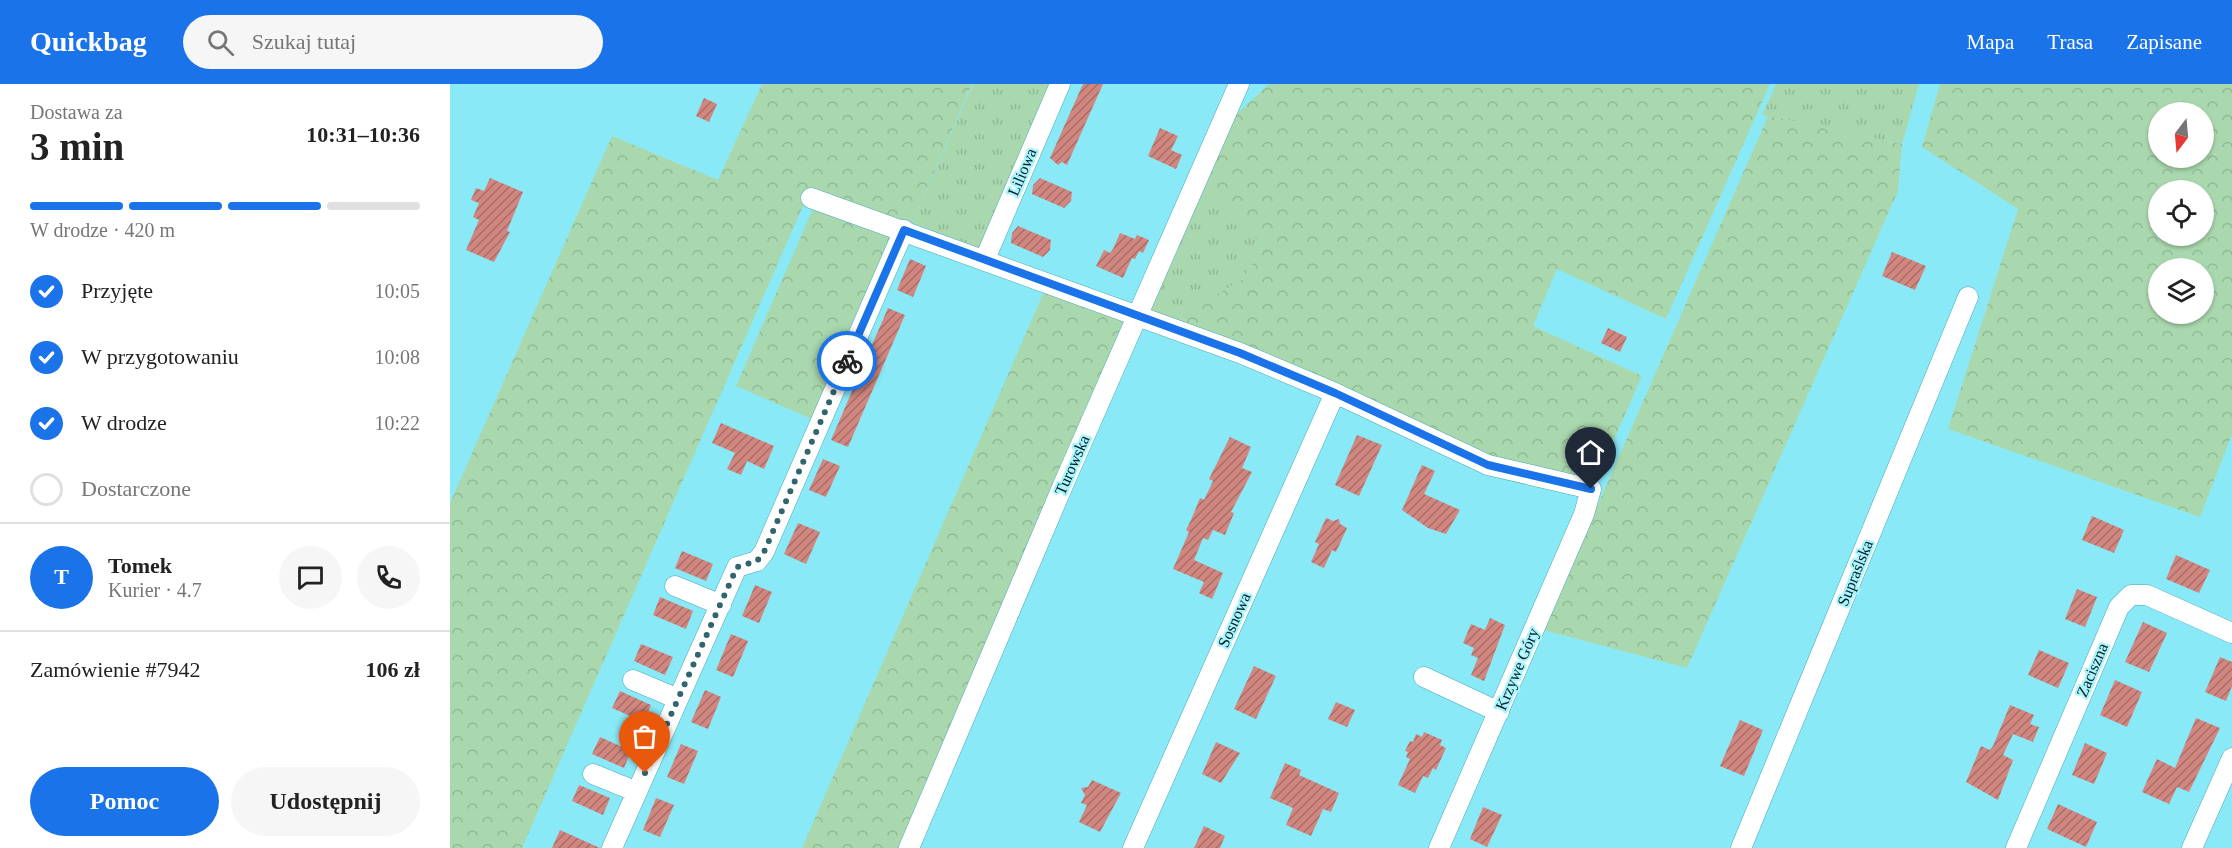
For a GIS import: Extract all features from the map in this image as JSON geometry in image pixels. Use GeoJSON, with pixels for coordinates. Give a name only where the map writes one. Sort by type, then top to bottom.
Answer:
{"type":"FeatureCollection","features":[{"type":"Feature","properties":{"kind":"street","name":"Liliowa"},"geometry":{"type":"LineString","coordinates":[[985,259],[1060,84]]}},
{"type":"Feature","properties":{"kind":"street","name":"Turowska"},"geometry":{"type":"LineString","coordinates":[[909,848],[1137,315],[1239,84]]}},
{"type":"Feature","properties":{"kind":"street"},"geometry":{"type":"LineString","coordinates":[[811,198],[1137,315],[1335,393]]}},
{"type":"Feature","properties":{"kind":"street"},"geometry":{"type":"LineString","coordinates":[[612,848],[737,567],[757,561],[764,552],[904,230]]}},
{"type":"Feature","properties":{"kind":"street","name":"Supraślska"},"geometry":{"type":"LineString","coordinates":[[1741,848],[1968,297]]}},
{"type":"Feature","properties":{"kind":"street","name":"Krzywe Góry"},"geometry":{"type":"LineString","coordinates":[[1335,393],[1488,465],[1591,489],[1584,514],[1439,848]]}},
{"type":"Feature","properties":{"kind":"street","name":"Sosnowa"},"geometry":{"type":"LineString","coordinates":[[1133,848],[1335,393]]}},
{"type":"Feature","properties":{"kind":"street"},"geometry":{"type":"LineString","coordinates":[[675,586],[721,605]]}},
{"type":"Feature","properties":{"kind":"street","name":"Zaciszna"},"geometry":{"type":"LineString","coordinates":[[2016,848],[2119,607],[2131,596],[2146,595],[2232,633]]}},
{"type":"Feature","properties":{"kind":"street"},"geometry":{"type":"LineString","coordinates":[[1424,677],[1499,712]]}},
{"type":"Feature","properties":{"kind":"street"},"geometry":{"type":"LineString","coordinates":[[633,680],[678,699]]}},
{"type":"Feature","properties":{"kind":"street"},"geometry":{"type":"LineString","coordinates":[[2192,848],[2232,759]]}},
{"type":"Feature","properties":{"kind":"street"},"geometry":{"type":"LineString","coordinates":[[593,774],[637,792]]}},
{"type":"Feature","properties":{"kind":"green space"},"geometry":{"type":"Polygon","coordinates":[[[762,84],[972,84],[912,223],[810,190],[522,848],[450,848],[450,503],[612,136],[718,180],[762,84]]]}},
{"type":"Feature","properties":{"kind":"green space"},"geometry":{"type":"Polygon","coordinates":[[[973,84],[1051,84],[979,248],[912,223],[973,84]]]}},
{"type":"Feature","properties":{"kind":"green space"},"geometry":{"type":"Polygon","coordinates":[[[1269,84],[1770,84],[1666,319],[1557,269],[1533,326],[1642,376],[1604,462],[1585,480],[1506,464],[1172,320],[1242,280],[1264,246],[1203,189],[1235,116],[1269,84]]]}},
{"type":"Feature","properties":{"kind":"green space"},"geometry":{"type":"Polygon","coordinates":[[[1776,84],[1919,84],[1902,144],[1762,115],[1776,84]]]}},
{"type":"Feature","properties":{"kind":"green space"},"geometry":{"type":"Polygon","coordinates":[[[1940,84],[2232,84],[2232,434],[2200,517],[1948,429],[2018,209],[1922,147],[1940,84]]]}},
{"type":"Feature","properties":{"kind":"green space"},"geometry":{"type":"Polygon","coordinates":[[[1768,116],[1902,144],[1898,191],[1687,668],[1543,630],[1768,116]]]}},
{"type":"Feature","properties":{"kind":"green space"},"geometry":{"type":"Polygon","coordinates":[[[1203,189],[1264,246],[1242,280],[1172,320],[1149,311],[1203,189]]]}},
{"type":"Feature","properties":{"kind":"green space"},"geometry":{"type":"Polygon","coordinates":[[[815,204],[895,232],[814,420],[736,386],[815,204]]]}},
{"type":"Feature","properties":{"kind":"green space"},"geometry":{"type":"Polygon","coordinates":[[[1046,287],[1131,318],[900,848],[802,848],[1046,287]]]}},
{"type":"Feature","properties":{"kind":"building"},"geometry":{"type":"Polygon","coordinates":[[[1083,84],[1103,84],[1067,165],[1062,162],[1058,165],[1050,158],[1083,84]]]}},
{"type":"Feature","properties":{"kind":"building"},"geometry":{"type":"Polygon","coordinates":[[[704,98],[717,104],[709,122],[696,116],[704,98]]]}},
{"type":"Feature","properties":{"kind":"building"},"geometry":{"type":"Polygon","coordinates":[[[1160,128],[1178,136],[1171,150],[1182,155],[1176,169],[1148,156],[1160,128]]]}},
{"type":"Feature","properties":{"kind":"building"},"geometry":{"type":"Polygon","coordinates":[[[490,178],[523,192],[507,231],[510,232],[494,262],[466,250],[479,220],[473,217],[479,203],[471,200],[476,188],[484,191],[490,178]]]}},
{"type":"Feature","properties":{"kind":"building"},"geometry":{"type":"Polygon","coordinates":[[[1040,178],[1072,192],[1071,201],[1064,208],[1032,194],[1033,185],[1040,178]]]}},
{"type":"Feature","properties":{"kind":"building"},"geometry":{"type":"Polygon","coordinates":[[[1018,226],[1051,240],[1050,250],[1043,257],[1011,243],[1012,233],[1018,226]]]}},
{"type":"Feature","properties":{"kind":"building"},"geometry":{"type":"Polygon","coordinates":[[[1120,233],[1135,239],[1137,235],[1149,240],[1143,253],[1139,251],[1135,259],[1132,258],[1123,278],[1096,266],[1104,250],[1110,253],[1113,249],[1120,233]]]}},
{"type":"Feature","properties":{"kind":"building"},"geometry":{"type":"Polygon","coordinates":[[[1892,252],[1926,266],[1915,290],[1882,276],[1892,252]]]}},
{"type":"Feature","properties":{"kind":"building"},"geometry":{"type":"Polygon","coordinates":[[[910,259],[926,266],[913,297],[897,290],[910,259]]]}},
{"type":"Feature","properties":{"kind":"building"},"geometry":{"type":"Polygon","coordinates":[[[888,308],[905,315],[848,447],[831,440],[888,308]]]}},
{"type":"Feature","properties":{"kind":"building"},"geometry":{"type":"Polygon","coordinates":[[[1608,328],[1627,337],[1620,352],[1601,343],[1608,328]]]}},
{"type":"Feature","properties":{"kind":"building"},"geometry":{"type":"Polygon","coordinates":[[[721,423],[774,446],[764,469],[747,461],[741,475],[727,469],[735,453],[712,443],[721,423]]]}},
{"type":"Feature","properties":{"kind":"building"},"geometry":{"type":"Polygon","coordinates":[[[1357,435],[1382,445],[1359,496],[1335,485],[1357,435]]]}},
{"type":"Feature","properties":{"kind":"building"},"geometry":{"type":"Polygon","coordinates":[[[1230,437],[1251,447],[1242,468],[1252,472],[1231,512],[1234,513],[1225,535],[1213,530],[1208,540],[1203,538],[1194,560],[1223,573],[1212,599],[1199,593],[1204,582],[1173,569],[1189,532],[1186,530],[1200,498],[1204,500],[1213,481],[1209,479],[1230,437]]]}},
{"type":"Feature","properties":{"kind":"building"},"geometry":{"type":"Polygon","coordinates":[[[823,459],[840,466],[826,497],[809,490],[823,459]]]}},
{"type":"Feature","properties":{"kind":"building"},"geometry":{"type":"Polygon","coordinates":[[[1422,465],[1435,471],[1424,494],[1460,510],[1446,534],[1428,528],[1402,510],[1422,465]]]}},
{"type":"Feature","properties":{"kind":"building"},"geometry":{"type":"Polygon","coordinates":[[[2092,516],[2124,530],[2114,553],[2082,540],[2092,516]]]}},
{"type":"Feature","properties":{"kind":"building"},"geometry":{"type":"Polygon","coordinates":[[[1326,518],[1333,521],[1339,519],[1340,524],[1347,528],[1336,552],[1332,550],[1324,568],[1311,562],[1319,544],[1315,542],[1326,518]]]}},
{"type":"Feature","properties":{"kind":"building"},"geometry":{"type":"Polygon","coordinates":[[[798,523],[820,532],[806,564],[784,554],[798,523]]]}},
{"type":"Feature","properties":{"kind":"building"},"geometry":{"type":"Polygon","coordinates":[[[682,551],[713,564],[706,581],[675,568],[682,551]]]}},
{"type":"Feature","properties":{"kind":"building"},"geometry":{"type":"Polygon","coordinates":[[[2176,555],[2210,570],[2199,593],[2166,579],[2176,555]]]}},
{"type":"Feature","properties":{"kind":"building"},"geometry":{"type":"Polygon","coordinates":[[[755,585],[772,592],[759,623],[742,616],[755,585]]]}},
{"type":"Feature","properties":{"kind":"building"},"geometry":{"type":"Polygon","coordinates":[[[2077,589],[2097,597],[2085,627],[2065,619],[2077,589]]]}},
{"type":"Feature","properties":{"kind":"building"},"geometry":{"type":"Polygon","coordinates":[[[660,597],[693,611],[686,629],[653,615],[660,597]]]}},
{"type":"Feature","properties":{"kind":"building"},"geometry":{"type":"Polygon","coordinates":[[[1490,618],[1505,625],[1484,681],[1471,675],[1478,658],[1471,655],[1474,648],[1463,643],[1471,624],[1485,630],[1490,618]]]}},
{"type":"Feature","properties":{"kind":"building"},"geometry":{"type":"Polygon","coordinates":[[[2143,622],[2167,633],[2149,672],[2125,662],[2143,622]]]}},
{"type":"Feature","properties":{"kind":"building"},"geometry":{"type":"Polygon","coordinates":[[[731,634],[748,641],[733,677],[716,670],[731,634]]]}},
{"type":"Feature","properties":{"kind":"building"},"geometry":{"type":"Polygon","coordinates":[[[641,644],[673,657],[665,675],[634,661],[641,644]]]}},
{"type":"Feature","properties":{"kind":"building"},"geometry":{"type":"Polygon","coordinates":[[[2039,650],[2069,663],[2058,688],[2028,675],[2039,650]]]}},
{"type":"Feature","properties":{"kind":"building"},"geometry":{"type":"Polygon","coordinates":[[[2220,657],[2232,662],[2232,686],[2226,701],[2205,692],[2220,657]]]}},
{"type":"Feature","properties":{"kind":"building"},"geometry":{"type":"Polygon","coordinates":[[[1254,666],[1276,676],[1256,719],[1234,709],[1254,666]]]}},
{"type":"Feature","properties":{"kind":"building"},"geometry":{"type":"Polygon","coordinates":[[[2115,680],[2142,692],[2127,727],[2100,715],[2115,680]]]}},
{"type":"Feature","properties":{"kind":"building"},"geometry":{"type":"Polygon","coordinates":[[[705,690],[721,697],[708,729],[691,722],[705,690]]]}},
{"type":"Feature","properties":{"kind":"building"},"geometry":{"type":"Polygon","coordinates":[[[620,691],[651,705],[644,722],[612,708],[620,691]]]}},
{"type":"Feature","properties":{"kind":"building"},"geometry":{"type":"Polygon","coordinates":[[[1336,702],[1355,710],[1347,727],[1328,719],[1336,702]]]}},
{"type":"Feature","properties":{"kind":"building"},"geometry":{"type":"Polygon","coordinates":[[[2010,705],[2034,715],[2030,724],[2039,727],[2033,742],[2013,734],[2003,755],[2013,760],[1998,800],[1966,782],[1981,746],[1990,750],[1993,746],[2010,705]]]}},
{"type":"Feature","properties":{"kind":"building"},"geometry":{"type":"Polygon","coordinates":[[[2196,718],[2220,728],[2189,792],[2177,787],[2169,804],[2142,792],[2157,759],[2175,768],[2196,718]]]}},
{"type":"Feature","properties":{"kind":"building"},"geometry":{"type":"Polygon","coordinates":[[[1740,720],[1763,730],[1744,776],[1720,766],[1740,720]]]}},
{"type":"Feature","properties":{"kind":"building"},"geometry":{"type":"Polygon","coordinates":[[[1424,732],[1442,740],[1440,745],[1446,748],[1436,770],[1433,768],[1428,778],[1423,776],[1415,793],[1398,785],[1410,759],[1406,757],[1408,752],[1405,751],[1410,741],[1413,742],[1416,734],[1422,737],[1424,732]]]}},
{"type":"Feature","properties":{"kind":"building"},"geometry":{"type":"Polygon","coordinates":[[[600,737],[631,751],[624,768],[592,754],[600,737]]]}},
{"type":"Feature","properties":{"kind":"building"},"geometry":{"type":"Polygon","coordinates":[[[1216,742],[1240,753],[1221,783],[1202,774],[1216,742]]]}},
{"type":"Feature","properties":{"kind":"building"},"geometry":{"type":"Polygon","coordinates":[[[2085,743],[2107,753],[2094,784],[2072,775],[2085,743]]]}},
{"type":"Feature","properties":{"kind":"building"},"geometry":{"type":"Polygon","coordinates":[[[681,744],[698,751],[684,784],[667,777],[681,744]]]}},
{"type":"Feature","properties":{"kind":"building"},"geometry":{"type":"Polygon","coordinates":[[[1285,763],[1301,770],[1299,775],[1339,793],[1331,812],[1323,809],[1311,836],[1286,825],[1293,808],[1270,798],[1285,763]]]}},
{"type":"Feature","properties":{"kind":"building"},"geometry":{"type":"Polygon","coordinates":[[[1092,780],[1121,793],[1100,832],[1079,822],[1087,805],[1081,803],[1085,795],[1081,788],[1088,787],[1092,780]]]}},
{"type":"Feature","properties":{"kind":"building"},"geometry":{"type":"Polygon","coordinates":[[[579,785],[610,798],[603,815],[572,801],[579,785]]]}},
{"type":"Feature","properties":{"kind":"building"},"geometry":{"type":"Polygon","coordinates":[[[656,798],[674,805],[660,837],[643,830],[656,798]]]}},
{"type":"Feature","properties":{"kind":"building"},"geometry":{"type":"Polygon","coordinates":[[[2058,804],[2097,822],[2086,847],[2047,829],[2058,804]]]}},
{"type":"Feature","properties":{"kind":"building"},"geometry":{"type":"Polygon","coordinates":[[[1483,807],[1502,815],[1487,847],[1470,839],[1483,807]]]}},
{"type":"Feature","properties":{"kind":"building"},"geometry":{"type":"Polygon","coordinates":[[[1204,826],[1225,836],[1220,848],[1194,848],[1204,826]]]}},
{"type":"Feature","properties":{"kind":"building"},"geometry":{"type":"Polygon","coordinates":[[[560,830],[600,848],[552,848],[560,830]]]}},
{"type":"Feature","properties":{"kind":"way so far"},"geometry":{"type":"LineString","coordinates":[[645,773],[737,567],[750,565],[757,561],[764,552],[847,361]]}},
{"type":"Feature","properties":{"kind":"route"},"geometry":{"type":"LineString","coordinates":[[847,361],[904,230],[1240,353],[1335,393],[1488,465],[1591,489]]}}]}
